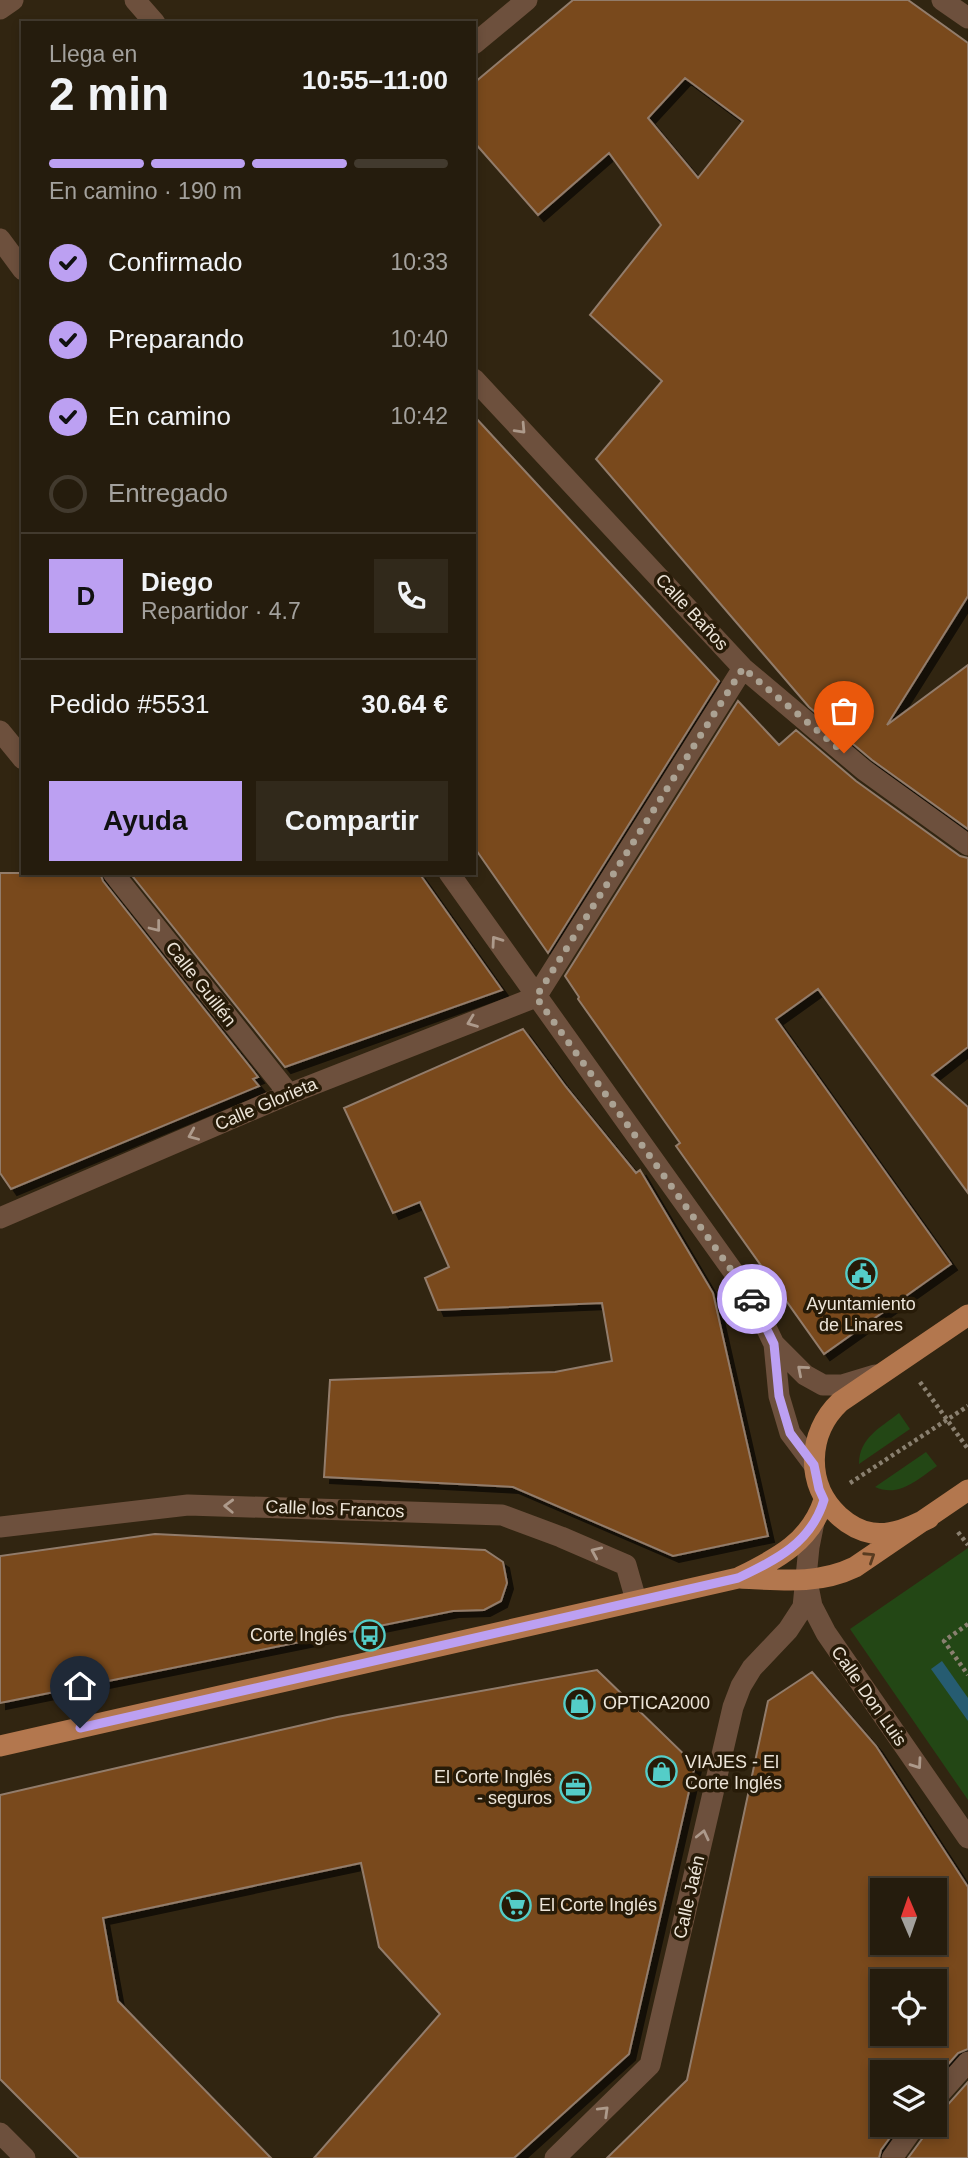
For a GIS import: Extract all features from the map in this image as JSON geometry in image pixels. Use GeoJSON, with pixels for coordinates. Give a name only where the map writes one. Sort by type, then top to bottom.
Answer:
{"type":"FeatureCollection","features":[{"type":"Feature","properties":{"kind":"main road"},"geometry":{"type":"LineString","coordinates":[[929,1518],[897,1532],[872,1533],[851,1525],[824,1500],[819,1489],[814,1465],[816,1441],[825,1419],[840,1402],[966,1315]]}},
{"type":"Feature","properties":{"kind":"main road"},"geometry":{"type":"LineString","coordinates":[[738,1578],[807,1581],[827,1578],[855,1567],[968,1490]]}},
{"type":"Feature","properties":{"kind":"main road"},"geometry":{"type":"LineString","coordinates":[[0,1746],[738,1578],[769,1563],[793,1547],[814,1522],[824,1500]]}},
{"type":"Feature","properties":{"kind":"street"},"geometry":{"type":"LineString","coordinates":[[0,9],[13,0]]}},
{"type":"Feature","properties":{"kind":"street"},"geometry":{"type":"LineString","coordinates":[[135,0],[153,21]]}},
{"type":"Feature","properties":{"kind":"street"},"geometry":{"type":"LineString","coordinates":[[476,42],[527,0]]}},
{"type":"Feature","properties":{"kind":"street"},"geometry":{"type":"LineString","coordinates":[[942,0],[968,19]]}},
{"type":"Feature","properties":{"kind":"street"},"geometry":{"type":"LineString","coordinates":[[0,239],[21,267]]}},
{"type":"Feature","properties":{"kind":"street","name":"Calle Baños"},"geometry":{"type":"LineString","coordinates":[[476,381],[743,668],[864,770],[968,845]]}},
{"type":"Feature","properties":{"kind":"street"},"geometry":{"type":"LineString","coordinates":[[536,997],[743,668]]}},
{"type":"Feature","properties":{"kind":"street"},"geometry":{"type":"LineString","coordinates":[[0,731],[21,757]]}},
{"type":"Feature","properties":{"kind":"street","name":"Calle Guillén"},"geometry":{"type":"LineString","coordinates":[[115,875],[289,1094]]}},
{"type":"Feature","properties":{"kind":"street"},"geometry":{"type":"LineString","coordinates":[[450,875],[752,1298],[774,1344],[804,1375],[823,1385],[842,1385],[882,1373]]}},
{"type":"Feature","properties":{"kind":"street","name":"Calle Glorieta"},"geometry":{"type":"LineString","coordinates":[[0,1217],[289,1094],[536,997]]}},
{"type":"Feature","properties":{"kind":"street"},"geometry":{"type":"LineString","coordinates":[[774,1344],[779,1396],[790,1433],[814,1465]]}},
{"type":"Feature","properties":{"kind":"street","name":"Calle los Francos"},"geometry":{"type":"LineString","coordinates":[[0,1527],[188,1505],[502,1515],[625,1565],[636,1600]]}},
{"type":"Feature","properties":{"kind":"street"},"geometry":{"type":"LineString","coordinates":[[807,1581],[814,1522]]}},
{"type":"Feature","properties":{"kind":"street","name":"Calle Jaén"},"geometry":{"type":"LineString","coordinates":[[555,2158],[650,2065],[733,1707],[752,1668],[796,1619],[804,1602],[807,1581]]}},
{"type":"Feature","properties":{"kind":"street","name":"Calle Don Luis"},"geometry":{"type":"LineString","coordinates":[[807,1581],[812,1606],[825,1633],[965,1831]]}},
{"type":"Feature","properties":{"kind":"street"},"geometry":{"type":"LineString","coordinates":[[947,2085],[968,2062]]}},
{"type":"Feature","properties":{"kind":"street"},"geometry":{"type":"LineString","coordinates":[[0,2133],[24,2158]]}},
{"type":"Feature","properties":{"kind":"street"},"geometry":{"type":"LineString","coordinates":[[892,2158],[907,2137]]}},
{"type":"Feature","properties":{"kind":"path"},"geometry":{"type":"LineString","coordinates":[[918,1379],[968,1449]]}},
{"type":"Feature","properties":{"kind":"path"},"geometry":{"type":"LineString","coordinates":[[846,1485],[968,1406]]}},
{"type":"Feature","properties":{"kind":"path"},"geometry":{"type":"LineString","coordinates":[[968,1624],[944,1641],[968,1675]]}},
{"type":"Feature","properties":{"kind":"green space"},"geometry":{"type":"Polygon","coordinates":[[[899,1413],[910,1429],[859,1464],[867,1440],[899,1413]]]}},
{"type":"Feature","properties":{"kind":"green space"},"geometry":{"type":"Polygon","coordinates":[[[926,1452],[937,1466],[923,1476],[900,1489],[884,1490],[875,1487],[926,1452]]]}},
{"type":"Feature","properties":{"kind":"green space"},"geometry":{"type":"Polygon","coordinates":[[[968,1548],[968,1800],[850,1629],[968,1548]]]}},
{"type":"Feature","properties":{"kind":"water"},"geometry":{"type":"Polygon","coordinates":[[[942,1661],[968,1698],[968,1721],[931,1669],[942,1661]]]}},
{"type":"Feature","properties":{"kind":"building"},"geometry":{"type":"Polygon","coordinates":[[[573,0],[908,0],[968,43],[968,596],[887,725],[968,665],[968,829],[872,760],[809,707],[596,459],[662,381],[590,315],[661,225],[609,153],[538,215],[476,144],[476,81],[573,0]],[[685,78],[648,118],[698,178],[743,121],[685,78]]]}},
{"type":"Feature","properties":{"kind":"building"},"geometry":{"type":"Polygon","coordinates":[[[476,418],[719,681],[548,953],[476,850],[476,418]]]}},
{"type":"Feature","properties":{"kind":"building"},"geometry":{"type":"Polygon","coordinates":[[[738,701],[779,745],[796,730],[856,781],[960,856],[968,858],[968,1047],[932,1075],[968,1107],[968,1193],[818,989],[776,1019],[951,1264],[824,1354],[676,1146],[680,1143],[578,999],[565,976],[738,701]]]}},
{"type":"Feature","properties":{"kind":"building"},"geometry":{"type":"Polygon","coordinates":[[[0,873],[101,875],[258,1077],[253,1079],[259,1086],[11,1189],[0,1173],[0,873]]]}},
{"type":"Feature","properties":{"kind":"building"},"geometry":{"type":"Polygon","coordinates":[[[132,875],[420,875],[502,990],[285,1067],[132,875]]]}},
{"type":"Feature","properties":{"kind":"building"},"geometry":{"type":"Polygon","coordinates":[[[523,1029],[636,1173],[640,1170],[713,1293],[768,1536],[673,1556],[513,1487],[324,1477],[330,1380],[555,1372],[612,1361],[602,1303],[438,1310],[425,1278],[449,1267],[420,1202],[393,1213],[344,1108],[523,1029]]]}},
{"type":"Feature","properties":{"kind":"building"},"geometry":{"type":"Polygon","coordinates":[[[155,1534],[485,1550],[503,1562],[507,1583],[501,1601],[484,1610],[453,1611],[0,1703],[0,1556],[155,1534]]]}},
{"type":"Feature","properties":{"kind":"building"},"geometry":{"type":"Polygon","coordinates":[[[597,1670],[695,1765],[629,2054],[514,2158],[314,2158],[440,2014],[379,1947],[361,1863],[103,1918],[118,2001],[271,2158],[79,2158],[0,2079],[0,1795],[337,1717],[597,1670]]]}},
{"type":"Feature","properties":{"kind":"building"},"geometry":{"type":"Polygon","coordinates":[[[812,1672],[876,1746],[968,1887],[968,2049],[958,2053],[947,2065],[947,2060],[870,2060],[870,2137],[890,2137],[879,2158],[607,2158],[687,2080],[768,1701],[812,1672]]]}},
{"type":"Feature","properties":{"kind":"building"},"geometry":{"type":"Polygon","coordinates":[[[968,2082],[968,2158],[908,2158],[923,2137],[947,2137],[947,2106],[968,2082]]]}},
{"type":"Feature","properties":{"kind":"way so far"},"geometry":{"type":"LineString","coordinates":[[752,1299],[536,997],[743,668],[844,753]]}},
{"type":"Feature","properties":{"kind":"place","name":"Ayuntamiento de Linares"},"geometry":{"type":"Point","coordinates":[861,1274]}},
{"type":"Feature","properties":{"kind":"place","name":"Corte Inglés"},"geometry":{"type":"Point","coordinates":[370,1635]}},
{"type":"Feature","properties":{"kind":"place","name":"OPTICA2000"},"geometry":{"type":"Point","coordinates":[580,1703]}},
{"type":"Feature","properties":{"kind":"place","name":"VIAJES - El Corte Inglés"},"geometry":{"type":"Point","coordinates":[662,1772]}},
{"type":"Feature","properties":{"kind":"place","name":"El Corte Inglés - seguros"},"geometry":{"type":"Point","coordinates":[575,1787]}},
{"type":"Feature","properties":{"kind":"place","name":"El Corte Inglés"},"geometry":{"type":"Point","coordinates":[516,1905]}},
{"type":"Feature","properties":{"kind":"route"},"geometry":{"type":"LineString","coordinates":[[80,1728],[738,1578],[782,1556],[809,1530],[824,1500],[814,1465],[790,1433],[779,1396],[774,1344],[752,1299]]}}]}
